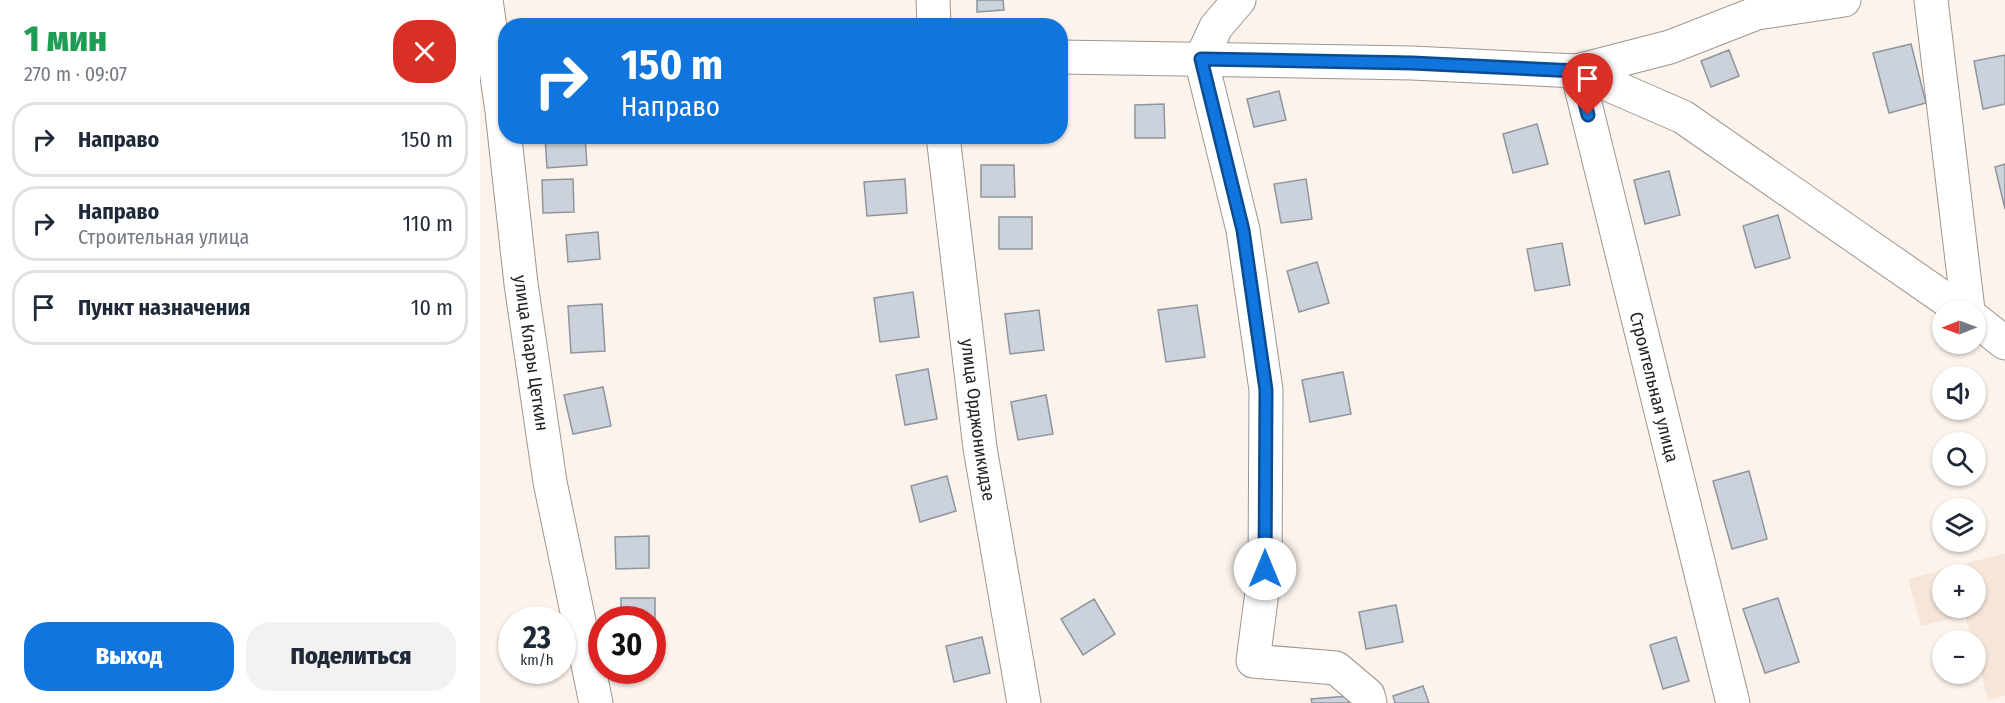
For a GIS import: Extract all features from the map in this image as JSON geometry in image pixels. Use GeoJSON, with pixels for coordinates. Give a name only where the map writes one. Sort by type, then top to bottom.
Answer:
{"type":"FeatureCollection","features":[{"type":"Feature","properties":{"kind":"street","name":"улица Клары Цеткин"},"geometry":{"type":"LineString","coordinates":[[486,0],[496,112]]}},
{"type":"Feature","properties":{"kind":"street"},"geometry":{"type":"LineString","coordinates":[[933,0],[934,18]]}},
{"type":"Feature","properties":{"kind":"street"},"geometry":{"type":"LineString","coordinates":[[1239,0],[1216,27],[1201,59],[1243,230],[1266,390],[1265,569],[1253,661],[1336,668],[1368,695],[1370,703]]}},
{"type":"Feature","properties":{"kind":"street"},"geometry":{"type":"LineString","coordinates":[[1068,57],[1412,63],[1577,71],[1670,47],[1758,13],[1844,0]]}},
{"type":"Feature","properties":{"kind":"street"},"geometry":{"type":"LineString","coordinates":[[1931,0],[1967,300]]}},
{"type":"Feature","properties":{"kind":"street"},"geometry":{"type":"LineString","coordinates":[[1577,71],[1683,117],[1948,300]]}},
{"type":"Feature","properties":{"kind":"street","name":"Строительная улица"},"geometry":{"type":"LineString","coordinates":[[1577,71],[1733,703]]}},
{"type":"Feature","properties":{"kind":"street","name":"улица Клары Цеткин"},"geometry":{"type":"LineString","coordinates":[[501,144],[550,482],[596,703]]}},
{"type":"Feature","properties":{"kind":"street","name":"улица Орджоникидзе"},"geometry":{"type":"LineString","coordinates":[[945,144],[980,448],[1024,703]]}},
{"type":"Feature","properties":{"kind":"street"},"geometry":{"type":"LineString","coordinates":[[1986,328],[2005,343]]}},
{"type":"Feature","properties":{"kind":"shaded area"},"geometry":{"type":"Polygon","coordinates":[[[2005,553],[2005,696],[1988,700],[1984,684],[1986,684],[1986,630],[1969,630],[1966,618],[1986,618],[1986,564],[1964,564],[2005,553]]]}},
{"type":"Feature","properties":{"kind":"shaded area"},"geometry":{"type":"Polygon","coordinates":[[[1932,573],[1932,618],[1953,618],[1921,626],[1908,579],[1932,573]]]}},
{"type":"Feature","properties":{"kind":"building"},"geometry":{"type":"Polygon","coordinates":[[[977,0],[1003,0],[1004,10],[977,12],[977,0]]]}},
{"type":"Feature","properties":{"kind":"building"},"geometry":{"type":"Polygon","coordinates":[[[1911,44],[1926,103],[1889,113],[1873,53],[1911,44]]]}},
{"type":"Feature","properties":{"kind":"building"},"geometry":{"type":"Polygon","coordinates":[[[1729,50],[1739,76],[1711,87],[1701,61],[1729,50]]]}},
{"type":"Feature","properties":{"kind":"building"},"geometry":{"type":"Polygon","coordinates":[[[2005,55],[2005,104],[1983,109],[1974,61],[2005,55]]]}},
{"type":"Feature","properties":{"kind":"building"},"geometry":{"type":"Polygon","coordinates":[[[1279,91],[1286,120],[1254,127],[1247,99],[1279,91]]]}},
{"type":"Feature","properties":{"kind":"building"},"geometry":{"type":"Polygon","coordinates":[[[1164,104],[1165,138],[1135,138],[1135,105],[1164,104]]]}},
{"type":"Feature","properties":{"kind":"building"},"geometry":{"type":"Polygon","coordinates":[[[1537,124],[1548,164],[1513,173],[1503,134],[1537,124]]]}},
{"type":"Feature","properties":{"kind":"building"},"geometry":{"type":"Polygon","coordinates":[[[545,144],[586,144],[587,165],[547,168],[545,144]]]}},
{"type":"Feature","properties":{"kind":"building"},"geometry":{"type":"Polygon","coordinates":[[[2005,164],[2005,209],[1995,167],[2005,164]]]}},
{"type":"Feature","properties":{"kind":"building"},"geometry":{"type":"Polygon","coordinates":[[[981,165],[1014,165],[1015,197],[981,197],[981,165]]]}},
{"type":"Feature","properties":{"kind":"building"},"geometry":{"type":"Polygon","coordinates":[[[1669,171],[1680,215],[1645,224],[1634,180],[1669,171]]]}},
{"type":"Feature","properties":{"kind":"building"},"geometry":{"type":"Polygon","coordinates":[[[573,179],[574,212],[543,213],[542,180],[573,179]]]}},
{"type":"Feature","properties":{"kind":"building"},"geometry":{"type":"Polygon","coordinates":[[[905,179],[907,213],[867,216],[864,182],[905,179]]]}},
{"type":"Feature","properties":{"kind":"building"},"geometry":{"type":"Polygon","coordinates":[[[1306,179],[1312,219],[1281,223],[1274,184],[1306,179]]]}},
{"type":"Feature","properties":{"kind":"building"},"geometry":{"type":"Polygon","coordinates":[[[1778,215],[1790,258],[1755,268],[1743,226],[1778,215]]]}},
{"type":"Feature","properties":{"kind":"building"},"geometry":{"type":"Polygon","coordinates":[[[999,217],[1032,217],[1032,249],[999,249],[999,217]]]}},
{"type":"Feature","properties":{"kind":"building"},"geometry":{"type":"Polygon","coordinates":[[[598,232],[600,259],[568,262],[566,235],[598,232]]]}},
{"type":"Feature","properties":{"kind":"building"},"geometry":{"type":"Polygon","coordinates":[[[1562,243],[1570,285],[1535,291],[1527,249],[1562,243]]]}},
{"type":"Feature","properties":{"kind":"building"},"geometry":{"type":"Polygon","coordinates":[[[1317,262],[1329,303],[1299,312],[1287,271],[1317,262]]]}},
{"type":"Feature","properties":{"kind":"building"},"geometry":{"type":"Polygon","coordinates":[[[913,292],[919,337],[880,342],[874,298],[913,292]]]}},
{"type":"Feature","properties":{"kind":"building"},"geometry":{"type":"Polygon","coordinates":[[[602,304],[605,351],[571,353],[568,306],[602,304]]]}},
{"type":"Feature","properties":{"kind":"building"},"geometry":{"type":"Polygon","coordinates":[[[1197,305],[1205,357],[1166,362],[1158,310],[1197,305]]]}},
{"type":"Feature","properties":{"kind":"building"},"geometry":{"type":"Polygon","coordinates":[[[1039,310],[1044,350],[1010,354],[1005,314],[1039,310]]]}},
{"type":"Feature","properties":{"kind":"building"},"geometry":{"type":"Polygon","coordinates":[[[928,369],[937,419],[905,425],[896,375],[928,369]]]}},
{"type":"Feature","properties":{"kind":"building"},"geometry":{"type":"Polygon","coordinates":[[[1343,372],[1351,414],[1310,422],[1302,380],[1343,372]]]}},
{"type":"Feature","properties":{"kind":"building"},"geometry":{"type":"Polygon","coordinates":[[[603,387],[611,426],[573,434],[564,395],[603,387]]]}},
{"type":"Feature","properties":{"kind":"building"},"geometry":{"type":"Polygon","coordinates":[[[1046,395],[1053,434],[1018,440],[1011,402],[1046,395]]]}},
{"type":"Feature","properties":{"kind":"building"},"geometry":{"type":"Polygon","coordinates":[[[1749,471],[1767,539],[1732,549],[1713,481],[1749,471]]]}},
{"type":"Feature","properties":{"kind":"building"},"geometry":{"type":"Polygon","coordinates":[[[947,476],[956,511],[920,522],[911,486],[947,476]]]}},
{"type":"Feature","properties":{"kind":"building"},"geometry":{"type":"Polygon","coordinates":[[[649,536],[649,568],[616,569],[615,537],[649,536]]]}},
{"type":"Feature","properties":{"kind":"building"},"geometry":{"type":"Polygon","coordinates":[[[621,598],[655,598],[655,606],[621,606],[621,598]]]}},
{"type":"Feature","properties":{"kind":"building"},"geometry":{"type":"Polygon","coordinates":[[[1778,598],[1799,662],[1765,673],[1743,609],[1778,598]]]}},
{"type":"Feature","properties":{"kind":"building"},"geometry":{"type":"Polygon","coordinates":[[[1094,599],[1115,634],[1083,655],[1061,619],[1094,599]]]}},
{"type":"Feature","properties":{"kind":"building"},"geometry":{"type":"Polygon","coordinates":[[[1396,605],[1403,642],[1366,649],[1359,612],[1396,605]]]}},
{"type":"Feature","properties":{"kind":"building"},"geometry":{"type":"Polygon","coordinates":[[[982,637],[990,673],[954,682],[946,646],[982,637]]]}},
{"type":"Feature","properties":{"kind":"building"},"geometry":{"type":"Polygon","coordinates":[[[1676,637],[1689,681],[1663,689],[1650,645],[1676,637]]]}},
{"type":"Feature","properties":{"kind":"building"},"geometry":{"type":"Polygon","coordinates":[[[1423,686],[1429,703],[1395,703],[1393,696],[1423,686]]]}},
{"type":"Feature","properties":{"kind":"building"},"geometry":{"type":"Polygon","coordinates":[[[1348,696],[1349,703],[1312,703],[1311,699],[1348,696]]]}},
{"type":"Feature","properties":{"kind":"route"},"geometry":{"type":"LineString","coordinates":[[1265,569],[1266,390],[1243,230],[1201,59],[1412,63],[1577,71],[1588,115]]}}]}
